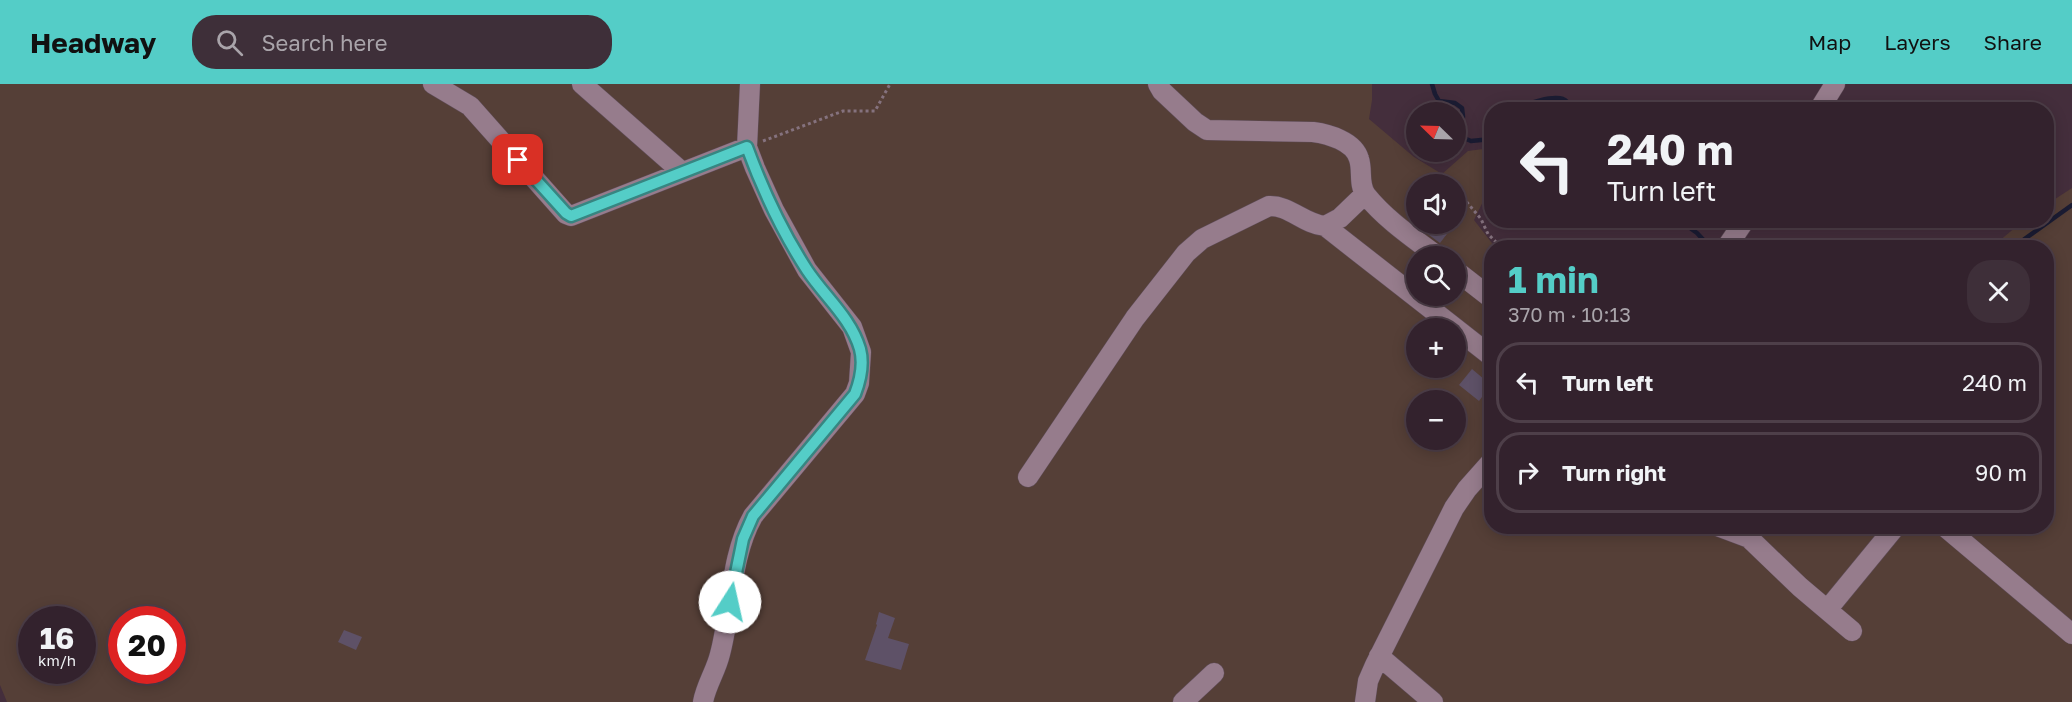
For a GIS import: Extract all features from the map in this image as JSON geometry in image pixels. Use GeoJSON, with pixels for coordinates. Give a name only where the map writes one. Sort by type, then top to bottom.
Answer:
{"type":"FeatureCollection","features":[{"type":"Feature","properties":{"kind":"street"},"geometry":{"type":"LineString","coordinates":[[433,84],[470,106],[571,216],[747,147]]}},
{"type":"Feature","properties":{"kind":"street"},"geometry":{"type":"LineString","coordinates":[[582,84],[682,172]]}},
{"type":"Feature","properties":{"kind":"street"},"geometry":{"type":"LineString","coordinates":[[703,702],[720,656],[739,554],[747,527],[760,507],[846,406],[859,383],[861,369],[861,352],[852,327],[807,270],[774,210],[747,147],[750,84]]}},
{"type":"Feature","properties":{"kind":"street"},"geometry":{"type":"LineString","coordinates":[[1158,84],[1162,91],[1195,122],[1207,130],[1313,132],[1337,138],[1355,150],[1360,159],[1360,177],[1365,194],[1380,211],[1424,246]]}},
{"type":"Feature","properties":{"kind":"street"},"geometry":{"type":"LineString","coordinates":[[1824,102],[1835,84]]}},
{"type":"Feature","properties":{"kind":"street"},"geometry":{"type":"LineString","coordinates":[[1325,226],[1340,218],[1365,194]]}},
{"type":"Feature","properties":{"kind":"street"},"geometry":{"type":"LineString","coordinates":[[1028,477],[1141,310],[1186,253],[1202,239],[1269,206],[1276,206],[1305,221],[1325,226],[1484,351]]}},
{"type":"Feature","properties":{"kind":"street"},"geometry":{"type":"LineString","coordinates":[[1466,279],[1484,293]]}},
{"type":"Feature","properties":{"kind":"street"},"geometry":{"type":"LineString","coordinates":[[1365,702],[1368,681],[1379,656],[1454,508],[1484,470]]}},
{"type":"Feature","properties":{"kind":"street"},"geometry":{"type":"LineString","coordinates":[[1738,534],[1749,538],[1852,631]]}},
{"type":"Feature","properties":{"kind":"street"},"geometry":{"type":"LineString","coordinates":[[1827,610],[1889,534]]}},
{"type":"Feature","properties":{"kind":"street"},"geometry":{"type":"LineString","coordinates":[[1953,534],[2072,634]]}},
{"type":"Feature","properties":{"kind":"street"},"geometry":{"type":"LineString","coordinates":[[1379,656],[1433,702]]}},
{"type":"Feature","properties":{"kind":"street"},"geometry":{"type":"LineString","coordinates":[[1183,702],[1214,673]]}},
{"type":"Feature","properties":{"kind":"path"},"geometry":{"type":"LineString","coordinates":[[747,147],[843,111],[875,111],[890,84]]}},
{"type":"Feature","properties":{"kind":"path"},"geometry":{"type":"LineString","coordinates":[[1466,201],[1484,225]]}},
{"type":"Feature","properties":{"kind":"path"},"geometry":{"type":"LineString","coordinates":[[1485,228],[1494,240]]}},
{"type":"Feature","properties":{"kind":"shaded area"},"geometry":{"type":"Polygon","coordinates":[[[0,84],[1372,84],[1369,119],[1406,150],[1406,162],[1422,162],[1442,174],[1456,162],[1466,162],[1468,151],[1484,149],[1484,199],[1474,220],[1490,240],[1484,240],[1484,534],[2054,534],[2054,240],[2000,240],[2015,228],[2054,228],[2054,200],[2072,188],[2072,702],[7,702],[0,685],[0,84]]]}},
{"type":"Feature","properties":{"kind":"building"},"geometry":{"type":"Polygon","coordinates":[[[1428,234],[1447,234],[1440,243],[1428,234]]]}},
{"type":"Feature","properties":{"kind":"building"},"geometry":{"type":"Polygon","coordinates":[[[1472,369],[1484,379],[1484,394],[1479,401],[1459,385],[1472,369]]]}},
{"type":"Feature","properties":{"kind":"building"},"geometry":{"type":"Polygon","coordinates":[[[879,612],[895,618],[888,638],[909,644],[901,670],[865,660],[879,612]]]}},
{"type":"Feature","properties":{"kind":"building"},"geometry":{"type":"Polygon","coordinates":[[[344,630],[362,637],[356,650],[338,642],[344,630]]]}},
{"type":"Feature","properties":{"kind":"waterway"},"geometry":{"type":"LineString","coordinates":[[1432,84],[1439,101],[1455,103],[1462,108],[1463,117],[1456,129],[1459,136],[1471,141],[1484,140]]}},
{"type":"Feature","properties":{"kind":"waterway"},"geometry":{"type":"LineString","coordinates":[[1534,102],[1559,98],[1567,102]]}},
{"type":"Feature","properties":{"kind":"waterway"},"geometry":{"type":"LineString","coordinates":[[2054,218],[2072,205]]}},
{"type":"Feature","properties":{"kind":"waterway"},"geometry":{"type":"LineString","coordinates":[[1690,228],[1704,240]]}},
{"type":"Feature","properties":{"kind":"waterway"},"geometry":{"type":"LineString","coordinates":[[2023,240],[2040,228]]}},
{"type":"Feature","properties":{"kind":"route"},"geometry":{"type":"LineString","coordinates":[[518,160],[571,216],[747,147],[774,210],[807,270],[852,327],[861,352],[859,383],[855,394],[753,516],[743,539],[730,602]]}}]}
